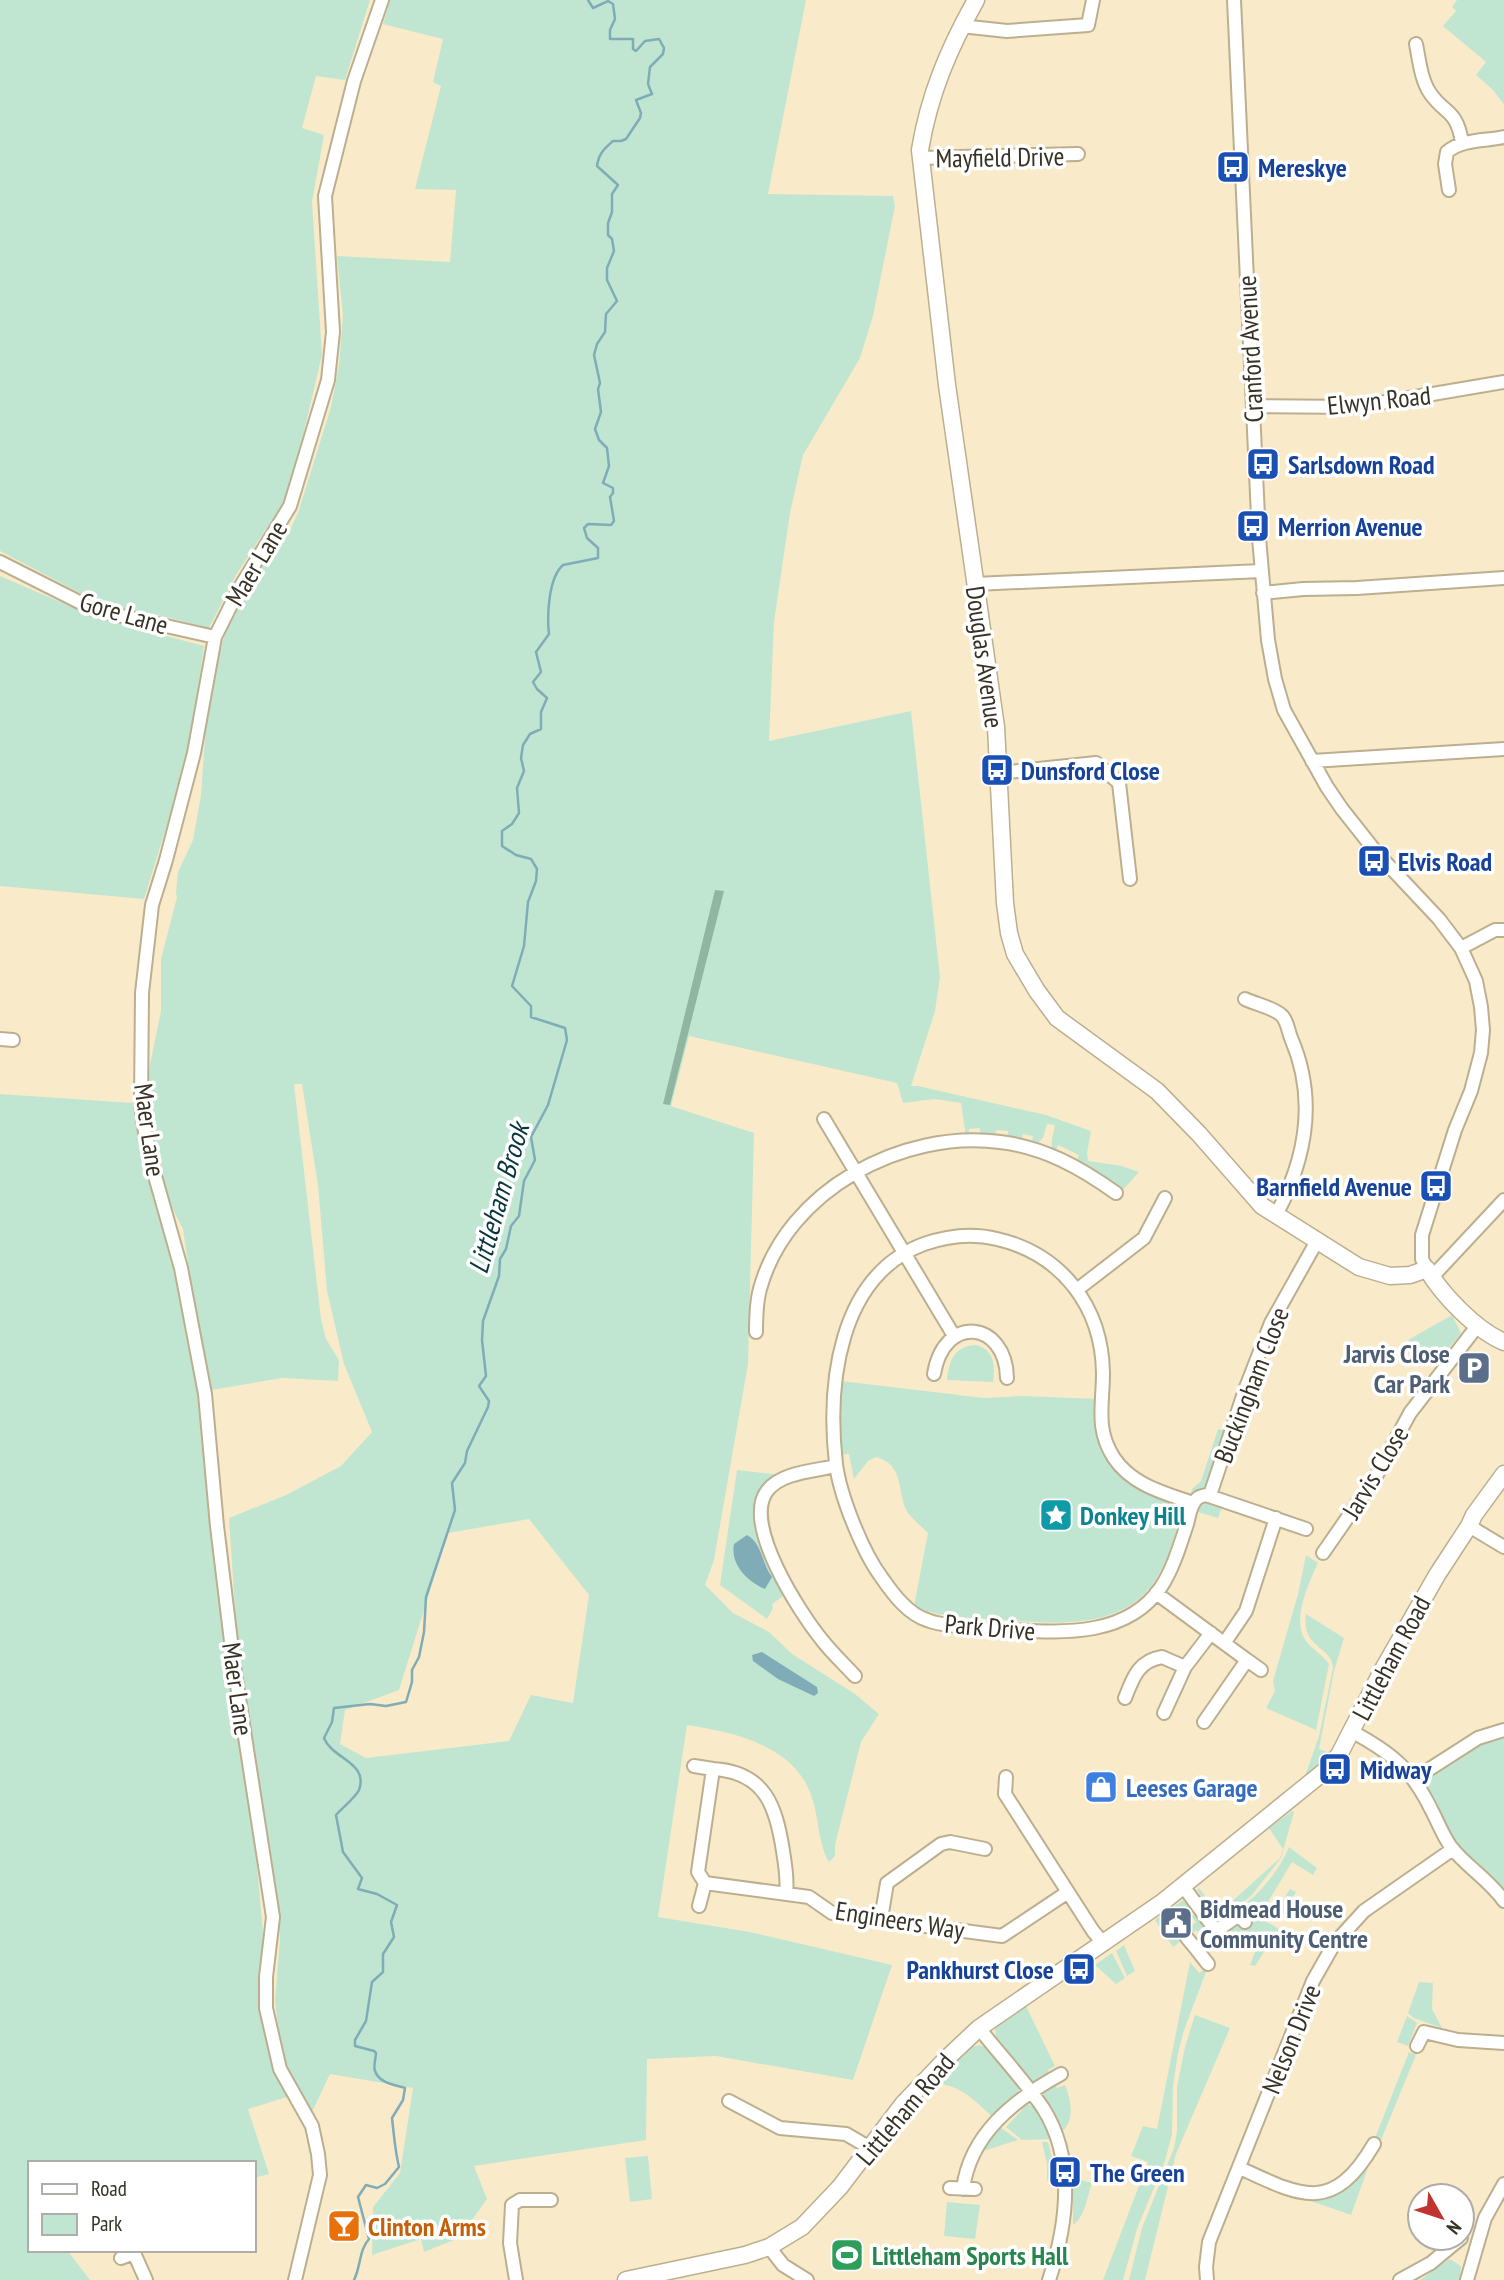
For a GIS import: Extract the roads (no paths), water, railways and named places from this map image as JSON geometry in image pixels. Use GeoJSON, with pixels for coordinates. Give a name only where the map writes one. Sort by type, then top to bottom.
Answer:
{"type":"FeatureCollection","features":[{"type":"Feature","properties":{"kind":"street","name":"Maer Lane"},"geometry":{"type":"LineString","coordinates":[[295,2280],[320,2175],[318,2154],[312,2126],[280,2069],[268,2018],[267,1977],[273,1917],[234,1666],[205,1394],[181,1268],[155,1176],[141,1104],[142,993],[149,917],[194,753],[215,637],[239,589],[290,506],[328,380],[333,332],[325,207],[327,188],[354,82],[382,0]]}},
{"type":"Feature","properties":{"kind":"street","name":"Douglas Avenue"},"geometry":{"type":"LineString","coordinates":[[976,0],[961,26],[935,85],[925,118],[920,150],[934,288],[989,668],[999,773],[1006,910],[1012,943],[1024,973],[1058,1018],[1157,1091],[1262,1206],[1359,1267],[1390,1276],[1429,1273]]}},
{"type":"Feature","properties":{"kind":"street"},"geometry":{"type":"LineString","coordinates":[[961,26],[1007,31],[1087,25],[1093,0]]}},
{"type":"Feature","properties":{"kind":"street","name":"Cranford Avenue"},"geometry":{"type":"LineString","coordinates":[[1234,0],[1261,571],[1275,679],[1284,710],[1342,809],[1376,852],[1439,919],[1461,948],[1476,981],[1483,1030],[1481,1053],[1471,1091],[1455,1130],[1422,1235],[1422,1259],[1429,1273]]}},
{"type":"Feature","properties":{"kind":"street"},"geometry":{"type":"LineString","coordinates":[[1416,44],[1426,85],[1433,97],[1452,113],[1462,143]]}},
{"type":"Feature","properties":{"kind":"street"},"geometry":{"type":"LineString","coordinates":[[1449,190],[1445,158],[1447,152],[1462,143],[1504,137]]}},
{"type":"Feature","properties":{"kind":"street","name":"Mayfield Drive"},"geometry":{"type":"LineString","coordinates":[[921,158],[1078,155]]}},
{"type":"Feature","properties":{"kind":"street","name":"Elwyn Road"},"geometry":{"type":"LineString","coordinates":[[1253,406],[1356,407],[1504,382]]}},
{"type":"Feature","properties":{"kind":"street","name":"Gore Lane"},"geometry":{"type":"LineString","coordinates":[[0,562],[95,610],[215,637]]}},
{"type":"Feature","properties":{"kind":"street"},"geometry":{"type":"LineString","coordinates":[[975,584],[1261,571]]}},
{"type":"Feature","properties":{"kind":"street"},"geometry":{"type":"LineString","coordinates":[[1263,593],[1504,578]]}},
{"type":"Feature","properties":{"kind":"street"},"geometry":{"type":"LineString","coordinates":[[1312,761],[1504,749]]}},
{"type":"Feature","properties":{"kind":"street"},"geometry":{"type":"LineString","coordinates":[[999,773],[1096,763],[1119,783],[1130,879]]}},
{"type":"Feature","properties":{"kind":"street"},"geometry":{"type":"LineString","coordinates":[[1461,948],[1495,930],[1504,930]]}},
{"type":"Feature","properties":{"kind":"street"},"geometry":{"type":"LineString","coordinates":[[1245,999],[1282,1014],[1302,1067],[1307,1108],[1305,1137],[1291,1183],[1276,1215]]}},
{"type":"Feature","properties":{"kind":"street"},"geometry":{"type":"LineString","coordinates":[[824,1119],[954,1336]]}},
{"type":"Feature","properties":{"kind":"street"},"geometry":{"type":"LineString","coordinates":[[756,1332],[760,1289],[778,1248],[797,1222],[822,1196],[856,1172],[893,1154],[956,1141],[999,1142],[1044,1152],[1079,1168],[1116,1193]]}},
{"type":"Feature","properties":{"kind":"street"},"geometry":{"type":"LineString","coordinates":[[1077,1289],[1144,1238],[1166,1198]]}},
{"type":"Feature","properties":{"kind":"street"},"geometry":{"type":"LineString","coordinates":[[1504,1200],[1429,1273],[1444,1293],[1478,1325],[1504,1342]]}},
{"type":"Feature","properties":{"kind":"street","name":"Park Drive"},"geometry":{"type":"LineString","coordinates":[[987,1236],[1023,1246],[1067,1276],[1077,1289],[1092,1314],[1100,1338],[1103,1359],[1100,1418],[1114,1459],[1141,1484],[1193,1503],[1168,1576],[1143,1606],[1122,1619],[1085,1631],[964,1628],[925,1620],[894,1595],[871,1563],[854,1526],[836,1466],[834,1415],[837,1376],[842,1346],[852,1314],[862,1295],[878,1275],[905,1253],[946,1238],[987,1236]]}},
{"type":"Feature","properties":{"kind":"street","name":"Buckingham Close"},"geometry":{"type":"LineString","coordinates":[[1210,1495],[1245,1390],[1271,1323],[1317,1241]]}},
{"type":"Feature","properties":{"kind":"street","name":"Jarvis Close"},"geometry":{"type":"LineString","coordinates":[[1323,1553],[1375,1478],[1410,1413],[1478,1325]]}},
{"type":"Feature","properties":{"kind":"street"},"geometry":{"type":"LineString","coordinates":[[934,1374],[940,1349],[954,1336],[975,1332],[999,1346],[1006,1360],[1007,1378]]}},
{"type":"Feature","properties":{"kind":"street"},"geometry":{"type":"LineString","coordinates":[[836,1466],[781,1479],[763,1497],[762,1522],[765,1537],[791,1597],[822,1641],[855,1676]]}},
{"type":"Feature","properties":{"kind":"street","name":"Littleham Road"},"geometry":{"type":"LineString","coordinates":[[626,2280],[718,2262],[769,2247],[802,2227],[818,2213],[903,2104],[979,2028],[1104,1944],[1184,1886],[1326,1770],[1339,1755],[1414,1614],[1474,1514],[1504,1474]]}},
{"type":"Feature","properties":{"kind":"street"},"geometry":{"type":"LineString","coordinates":[[1193,1503],[1200,1496],[1210,1495],[1306,1529]]}},
{"type":"Feature","properties":{"kind":"street"},"geometry":{"type":"LineString","coordinates":[[1225,1642],[1247,1611],[1276,1518]]}},
{"type":"Feature","properties":{"kind":"street"},"geometry":{"type":"LineString","coordinates":[[1469,1526],[1504,1547]]}},
{"type":"Feature","properties":{"kind":"street"},"geometry":{"type":"LineString","coordinates":[[1156,1593],[1261,1670]]}},
{"type":"Feature","properties":{"kind":"street"},"geometry":{"type":"LineString","coordinates":[[1164,1713],[1185,1667],[1211,1633]]}},
{"type":"Feature","properties":{"kind":"street"},"geometry":{"type":"LineString","coordinates":[[1125,1698],[1138,1668],[1143,1665],[1162,1657],[1185,1667]]}},
{"type":"Feature","properties":{"kind":"street"},"geometry":{"type":"LineString","coordinates":[[1204,1722],[1247,1660]]}},
{"type":"Feature","properties":{"kind":"street"},"geometry":{"type":"LineString","coordinates":[[1414,1779],[1478,1738],[1504,1730]]}},
{"type":"Feature","properties":{"kind":"street"},"geometry":{"type":"LineString","coordinates":[[1351,1731],[1395,1757],[1414,1779],[1432,1810],[1440,1832],[1504,1901]]}},
{"type":"Feature","properties":{"kind":"street"},"geometry":{"type":"LineString","coordinates":[[694,1766],[735,1772],[757,1784],[770,1800],[778,1819],[788,1882],[786,1894]]}},
{"type":"Feature","properties":{"kind":"street"},"geometry":{"type":"LineString","coordinates":[[699,1906],[705,1883],[698,1872],[713,1769]]}},
{"type":"Feature","properties":{"kind":"street"},"geometry":{"type":"LineString","coordinates":[[1006,1777],[1005,1794],[1104,1944]]}},
{"type":"Feature","properties":{"kind":"street"},"geometry":{"type":"LineString","coordinates":[[881,1919],[887,1883],[940,1844],[950,1842],[985,1849]]}},
{"type":"Feature","properties":{"kind":"street","name":"Nelson Drive"},"geometry":{"type":"LineString","coordinates":[[1207,2280],[1209,2242],[1303,2003],[1334,1944],[1364,1911],[1453,1849]]}},
{"type":"Feature","properties":{"kind":"street","name":"Engineers Way"},"geometry":{"type":"LineString","coordinates":[[705,1883],[812,1898],[832,1913],[1002,1936],[1068,1892]]}},
{"type":"Feature","properties":{"kind":"street"},"geometry":{"type":"LineString","coordinates":[[1184,1886],[1216,1931]]}},
{"type":"Feature","properties":{"kind":"street"},"geometry":{"type":"LineString","coordinates":[[1197,1950],[1216,1931],[1239,1915],[1245,1922]]}},
{"type":"Feature","properties":{"kind":"street"},"geometry":{"type":"LineString","coordinates":[[1187,1938],[1208,1964]]}},
{"type":"Feature","properties":{"kind":"street"},"geometry":{"type":"LineString","coordinates":[[979,2028],[1044,2110],[1058,2139],[1065,2170],[1065,2213],[1059,2250],[1049,2280]]}},
{"type":"Feature","properties":{"kind":"street"},"geometry":{"type":"LineString","coordinates":[[1417,2046],[1424,2032],[1458,2040],[1504,2043]]}},
{"type":"Feature","properties":{"kind":"street"},"geometry":{"type":"LineString","coordinates":[[963,2189],[965,2171],[980,2140],[1030,2091],[1061,2074]]}},
{"type":"Feature","properties":{"kind":"street"},"geometry":{"type":"LineString","coordinates":[[729,2101],[780,2128],[846,2134],[870,2148]]}},
{"type":"Feature","properties":{"kind":"street"},"geometry":{"type":"LineString","coordinates":[[1240,2168],[1280,2187],[1312,2194],[1343,2183],[1357,2171],[1374,2144]]}},
{"type":"Feature","properties":{"kind":"street"},"geometry":{"type":"LineString","coordinates":[[1467,2280],[1485,2218],[1504,2184]]}},
{"type":"Feature","properties":{"kind":"street"},"geometry":{"type":"LineString","coordinates":[[516,2280],[510,2243],[512,2205],[520,2200],[551,2200]]}},
{"type":"Feature","properties":{"kind":"street"},"geometry":{"type":"LineString","coordinates":[[1476,2223],[1485,2218]]}},
{"type":"Feature","properties":{"kind":"street"},"geometry":{"type":"LineString","coordinates":[[769,2247],[783,2264],[807,2280]]}},
{"type":"Feature","properties":{"kind":"street"},"geometry":{"type":"LineString","coordinates":[[1400,2280],[1432,2263],[1445,2252]]}},
{"type":"Feature","properties":{"kind":"street"},"geometry":{"type":"LineString","coordinates":[[1453,2252],[1471,2264]]}},
{"type":"Feature","properties":{"kind":"street"},"geometry":{"type":"LineString","coordinates":[[121,2258],[134,2253],[146,2280]]}},
{"type":"Feature","properties":{"kind":"water"},"geometry":{"type":"Polygon","coordinates":[[[747,1535],[759,1548],[772,1577],[765,1589],[746,1577],[737,1565],[734,1544],[747,1535]]]}},
{"type":"Feature","properties":{"kind":"water"},"geometry":{"type":"Polygon","coordinates":[[[762,1652],[817,1687],[818,1693],[814,1696],[778,1679],[753,1661],[752,1655],[762,1652]]]}},
{"type":"Feature","properties":{"kind":"waterway","name":"Littleham Brook"},"geometry":{"type":"LineString","coordinates":[[354,2280],[363,2248],[369,2239],[358,2197],[366,2185],[377,2188],[385,2184],[399,2167],[392,2118],[403,2100],[405,2088],[380,2078],[374,2069],[376,2053],[355,2046],[355,2040],[366,2021],[372,1982],[383,1972],[383,1954],[394,1937],[391,1922],[397,1905],[377,1894],[358,1889],[362,1878],[343,1852],[336,1815],[357,1793],[361,1781],[354,1767],[334,1751],[324,1738],[332,1722],[334,1708],[370,1704],[386,1706],[406,1702],[412,1682],[412,1670],[419,1657],[424,1632],[426,1597],[455,1510],[452,1483],[465,1463],[467,1451],[488,1407],[489,1401],[479,1386],[486,1376],[483,1321],[499,1276],[500,1259],[506,1249],[511,1226],[519,1216],[524,1181],[535,1160],[531,1137],[548,1105],[567,1040],[565,1028],[531,1017],[531,1006],[512,986],[524,946],[528,902],[536,881],[537,869],[531,859],[516,855],[502,846],[502,831],[512,824],[519,813],[517,788],[524,771],[521,758],[523,745],[530,734],[541,729],[541,712],[547,698],[533,682],[541,672],[536,652],[549,634],[549,608],[554,579],[563,565],[598,558],[598,548],[587,538],[584,528],[588,524],[611,525],[614,521],[610,497],[613,488],[603,483],[609,466],[607,448],[599,440],[595,429],[601,412],[598,389],[600,383],[594,355],[605,332],[606,314],[617,301],[607,280],[607,268],[614,251],[612,239],[608,235],[608,223],[612,212],[612,194],[618,185],[597,166],[605,149],[613,141],[626,139],[640,118],[636,100],[652,94],[648,84],[650,67],[663,54],[664,48],[659,39],[645,41],[636,51],[633,49],[633,39],[610,39],[610,30],[615,19],[613,4],[608,1],[593,8],[588,0]]}},
{"type":"Feature","properties":{"kind":"place","name":"Mereskye"},"geometry":{"type":"Point","coordinates":[1233,167]}},
{"type":"Feature","properties":{"kind":"place","name":"Sarlsdown Road"},"geometry":{"type":"Point","coordinates":[1263,464]}},
{"type":"Feature","properties":{"kind":"place","name":"Merrion Avenue"},"geometry":{"type":"Point","coordinates":[1253,526]}},
{"type":"Feature","properties":{"kind":"place","name":"Dunsford Close"},"geometry":{"type":"Point","coordinates":[997,770]}},
{"type":"Feature","properties":{"kind":"place","name":"Elvis Road"},"geometry":{"type":"Point","coordinates":[1374,861]}},
{"type":"Feature","properties":{"kind":"place","name":"Barnfield Avenue"},"geometry":{"type":"Point","coordinates":[1436,1186]}},
{"type":"Feature","properties":{"kind":"place","name":"Jarvis Close Car Park"},"geometry":{"type":"Point","coordinates":[1474,1368]}},
{"type":"Feature","properties":{"kind":"place","name":"Donkey Hill"},"geometry":{"type":"Point","coordinates":[1056,1515]}},
{"type":"Feature","properties":{"kind":"place","name":"Midway"},"geometry":{"type":"Point","coordinates":[1335,1769]}},
{"type":"Feature","properties":{"kind":"place","name":"Leeses Garage"},"geometry":{"type":"Point","coordinates":[1101,1787]}},
{"type":"Feature","properties":{"kind":"place","name":"Bidmead House Community Centre"},"geometry":{"type":"Point","coordinates":[1176,1923]}},
{"type":"Feature","properties":{"kind":"place","name":"Pankhurst Close"},"geometry":{"type":"Point","coordinates":[1079,1969]}},
{"type":"Feature","properties":{"kind":"place","name":"The Green"},"geometry":{"type":"Point","coordinates":[1065,2172]}},
{"type":"Feature","properties":{"kind":"place","name":"Clinton Arms"},"geometry":{"type":"Point","coordinates":[344,2226]}},
{"type":"Feature","properties":{"kind":"place","name":"Littleham Sports Hall"},"geometry":{"type":"Point","coordinates":[847,2255]}}]}
